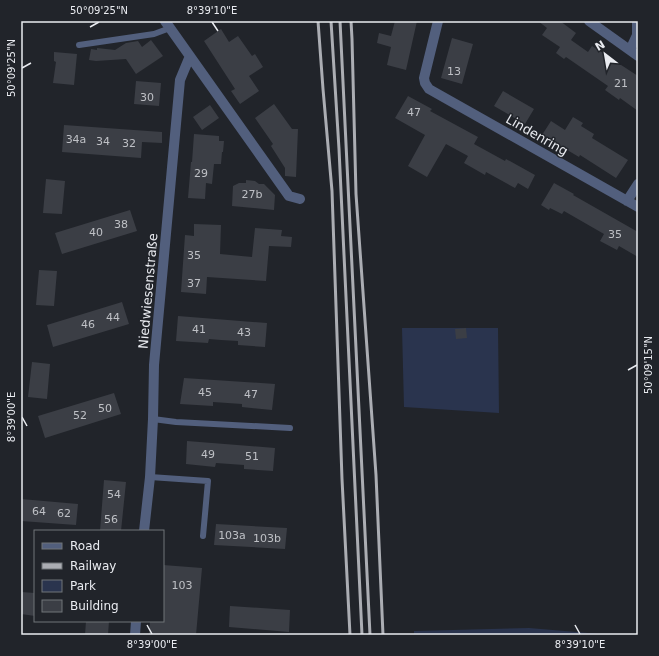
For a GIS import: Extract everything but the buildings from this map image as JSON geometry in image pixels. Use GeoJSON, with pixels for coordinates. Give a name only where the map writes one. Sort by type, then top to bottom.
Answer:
{"type":"FeatureCollection","features":[{"type":"Feature","properties":{"kind":"street","name":"Lindenring"},"geometry":{"type":"LineString","coordinates":[[438,21],[424,78],[429,89],[638,207]]}},
{"type":"Feature","properties":{"kind":"street"},"geometry":{"type":"LineString","coordinates":[[589,21],[634,53],[637,35],[637,21]]}},
{"type":"Feature","properties":{"kind":"street"},"geometry":{"type":"LineString","coordinates":[[167,24],[289,196],[300,198]]}},
{"type":"Feature","properties":{"kind":"street","name":"Niedwiesenstraße"},"geometry":{"type":"LineString","coordinates":[[144,530],[150,477],[154,365],[180,80],[190,56]]}},
{"type":"Feature","properties":{"kind":"street"},"geometry":{"type":"LineString","coordinates":[[627,201],[638,184]]}},
{"type":"Feature","properties":{"kind":"street"},"geometry":{"type":"LineString","coordinates":[[135,635],[136,622]]}},
{"type":"Feature","properties":{"kind":"lane"},"geometry":{"type":"LineString","coordinates":[[79,46],[154,34],[167,24]]}},
{"type":"Feature","properties":{"kind":"lane"},"geometry":{"type":"LineString","coordinates":[[153,419],[176,422],[290,428]]}},
{"type":"Feature","properties":{"kind":"lane"},"geometry":{"type":"LineString","coordinates":[[150,477],[208,481],[203,536]]}},
{"type":"Feature","properties":{"kind":"green space"},"geometry":{"type":"Polygon","coordinates":[[[402,328],[498,328],[499,413],[404,407],[402,328]]]}},
{"type":"Feature","properties":{"kind":"green space"},"geometry":{"type":"Polygon","coordinates":[[[529,628],[612,635],[414,635],[414,631],[529,628]]]}},
{"type":"Feature","properties":{"kind":"railway"},"geometry":{"type":"LineString","coordinates":[[318,21],[332,191],[342,479],[350,635]]}},
{"type":"Feature","properties":{"kind":"railway"},"geometry":{"type":"LineString","coordinates":[[331,21],[339,149],[362,635]]}},
{"type":"Feature","properties":{"kind":"railway"},"geometry":{"type":"LineString","coordinates":[[340,21],[370,635]]}},
{"type":"Feature","properties":{"kind":"railway"},"geometry":{"type":"LineString","coordinates":[[351,21],[356,194],[376,475],[383,635]]}}]}
